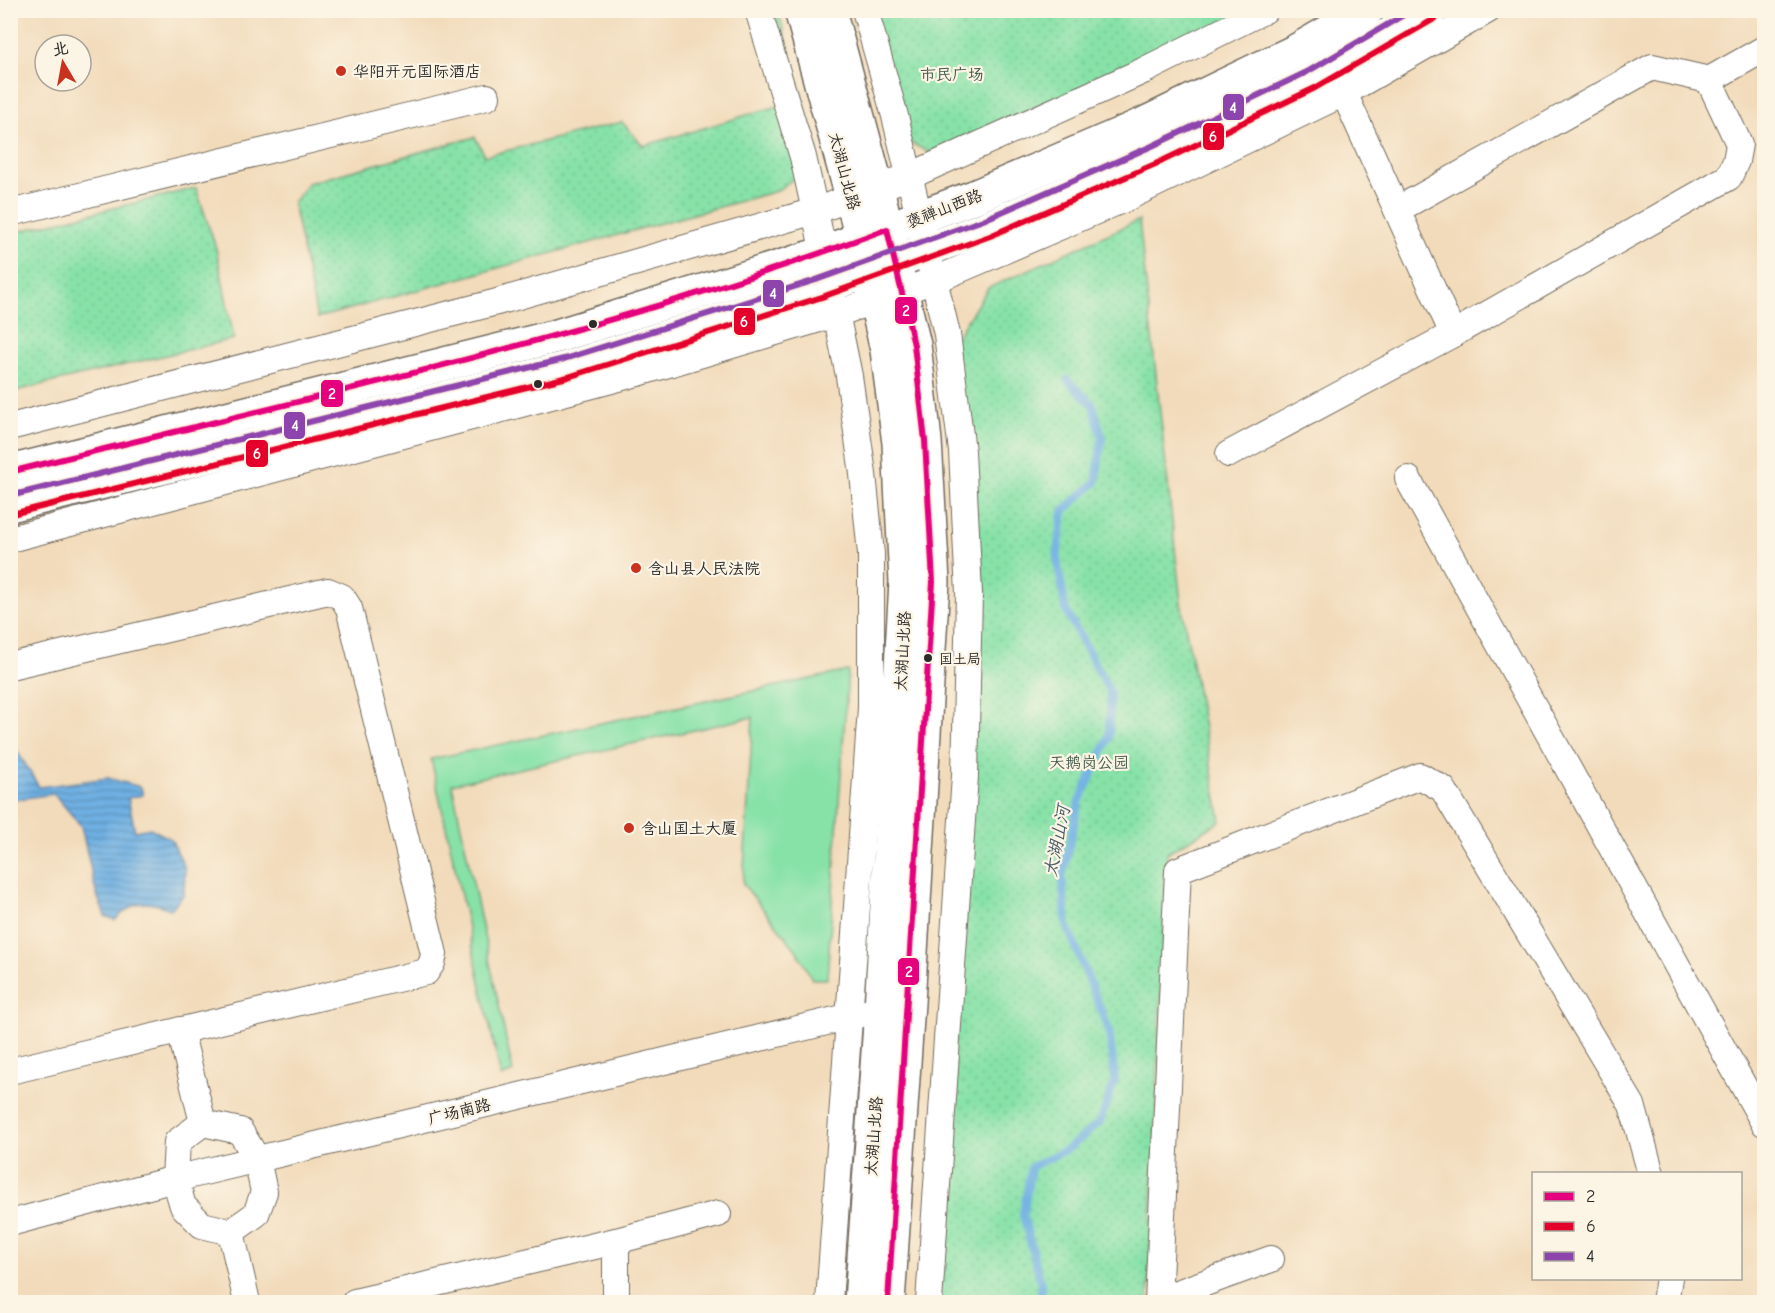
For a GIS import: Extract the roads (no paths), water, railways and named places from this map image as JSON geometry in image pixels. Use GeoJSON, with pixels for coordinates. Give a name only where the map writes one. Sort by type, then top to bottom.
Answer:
{"type":"FeatureCollection","features":[{"type":"Feature","properties":{"kind":"main road","name":"太湖山北路"},"geometry":{"type":"LineString","coordinates":[[801,10],[864,192]]}},
{"type":"Feature","properties":{"kind":"main road","name":"太湖山北路"},"geometry":{"type":"LineString","coordinates":[[829,10],[864,192],[885,281],[914,345],[925,441],[933,582],[895,1006],[861,1302]]}},
{"type":"Feature","properties":{"kind":"main road","name":"褒禅山西路"},"geometry":{"type":"LineString","coordinates":[[10,472],[558,336],[823,253],[974,197],[1142,125],[1296,51],[1366,10]]}},
{"type":"Feature","properties":{"kind":"main road","name":"褒禅山西路"},"geometry":{"type":"LineString","coordinates":[[10,505],[833,300],[931,265],[986,228],[1156,154],[1311,80],[1431,10]]}},
{"type":"Feature","properties":{"kind":"main road","name":"太湖山北路"},"geometry":{"type":"LineString","coordinates":[[888,1302],[895,1006]]}},
{"type":"Feature","properties":{"kind":"street"},"geometry":{"type":"LineString","coordinates":[[758,10],[803,157],[815,211],[852,398],[871,554],[871,708],[829,1302]]}},
{"type":"Feature","properties":{"kind":"street"},"geometry":{"type":"LineString","coordinates":[[865,10],[895,116],[948,334],[962,451],[969,594],[965,776],[929,1302]]}},
{"type":"Feature","properties":{"kind":"street"},"geometry":{"type":"LineString","coordinates":[[10,427],[498,302],[815,211],[910,176],[1143,71],[1265,10]]}},
{"type":"Feature","properties":{"kind":"street"},"geometry":{"type":"LineString","coordinates":[[931,265],[1122,200],[1344,93],[1488,10]]}},
{"type":"Feature","properties":{"kind":"street"},"geometry":{"type":"LineString","coordinates":[[1397,210],[1652,67],[1709,80],[1764,49]]}},
{"type":"Feature","properties":{"kind":"street"},"geometry":{"type":"LineString","coordinates":[[1229,454],[1453,334],[1729,177],[1736,161],[1739,144],[1709,80]]}},
{"type":"Feature","properties":{"kind":"street"},"geometry":{"type":"LineString","coordinates":[[1344,93],[1453,334]]}},
{"type":"Feature","properties":{"kind":"street"},"geometry":{"type":"LineString","coordinates":[[10,213],[487,97]]}},
{"type":"Feature","properties":{"kind":"street"},"geometry":{"type":"LineString","coordinates":[[10,539],[638,373],[833,300]]}},
{"type":"Feature","properties":{"kind":"street"},"geometry":{"type":"LineString","coordinates":[[1408,478],[1764,1124]]}},
{"type":"Feature","properties":{"kind":"street"},"geometry":{"type":"LineString","coordinates":[[10,666],[328,591],[342,597],[349,608],[434,954],[432,963],[426,972],[10,1071]]}},
{"type":"Feature","properties":{"kind":"street"},"geometry":{"type":"LineString","coordinates":[[1270,1259],[1158,1301],[1178,870],[1420,776],[1443,789],[1632,1105],[1651,1172]]}},
{"type":"Feature","properties":{"kind":"street","name":"广场南路"},"geometry":{"type":"LineString","coordinates":[[10,1223],[174,1179],[895,1006]]}},
{"type":"Feature","properties":{"kind":"street"},"geometry":{"type":"LineString","coordinates":[[180,1030],[203,1123]]}},
{"type":"Feature","properties":{"kind":"street"},"geometry":{"type":"LineString","coordinates":[[203,1123],[240,1131],[257,1160],[264,1192],[256,1214],[231,1232],[201,1226],[183,1206],[174,1179],[177,1142],[203,1123]]}},
{"type":"Feature","properties":{"kind":"street"},"geometry":{"type":"LineString","coordinates":[[355,1302],[718,1214]]}},
{"type":"Feature","properties":{"kind":"street"},"geometry":{"type":"LineString","coordinates":[[231,1232],[247,1302]]}},
{"type":"Feature","properties":{"kind":"street"},"geometry":{"type":"LineString","coordinates":[[616,1240],[616,1302]]}},
{"type":"Feature","properties":{"kind":"street"},"geometry":{"type":"LineString","coordinates":[[1665,1302],[1669,1280]]}},
{"type":"Feature","properties":{"kind":"water"},"geometry":{"type":"Polygon","coordinates":[[[11,744],[39,787],[108,778],[141,787],[143,795],[128,798],[135,831],[150,828],[171,839],[185,868],[184,894],[171,909],[141,903],[129,908],[115,920],[105,916],[96,892],[81,826],[54,794],[11,800],[11,744]]]}},
{"type":"Feature","properties":{"kind":"waterway","name":"太湖山河"},"geometry":{"type":"LineString","coordinates":[[1041,1302],[1041,1283],[1023,1215],[1031,1167],[1069,1148],[1100,1122],[1115,1080],[1109,1030],[1067,926],[1062,877],[1079,802],[1109,737],[1110,692],[1066,611],[1057,559],[1063,511],[1096,482],[1102,437],[1093,405],[1067,380]]}},
{"type":"Feature","properties":{"kind":"place","name":"华阳开元国际酒店"},"geometry":{"type":"Point","coordinates":[341,71]}},
{"type":"Feature","properties":{"kind":"place","name":"含山县人民法院"},"geometry":{"type":"Point","coordinates":[636,568]}},
{"type":"Feature","properties":{"kind":"place","name":"国土局"},"geometry":{"type":"Point","coordinates":[928,658]}},
{"type":"Feature","properties":{"kind":"place","name":"含山国土大厦"},"geometry":{"type":"Point","coordinates":[629,828]}},
{"type":"Feature","properties":{"kind":"park label","name":"市民广场"},"geometry":{"type":"Point","coordinates":[952,74]}},
{"type":"Feature","properties":{"kind":"park label","name":"天鹅岗公园"},"geometry":{"type":"Point","coordinates":[1089,762]}}]}
